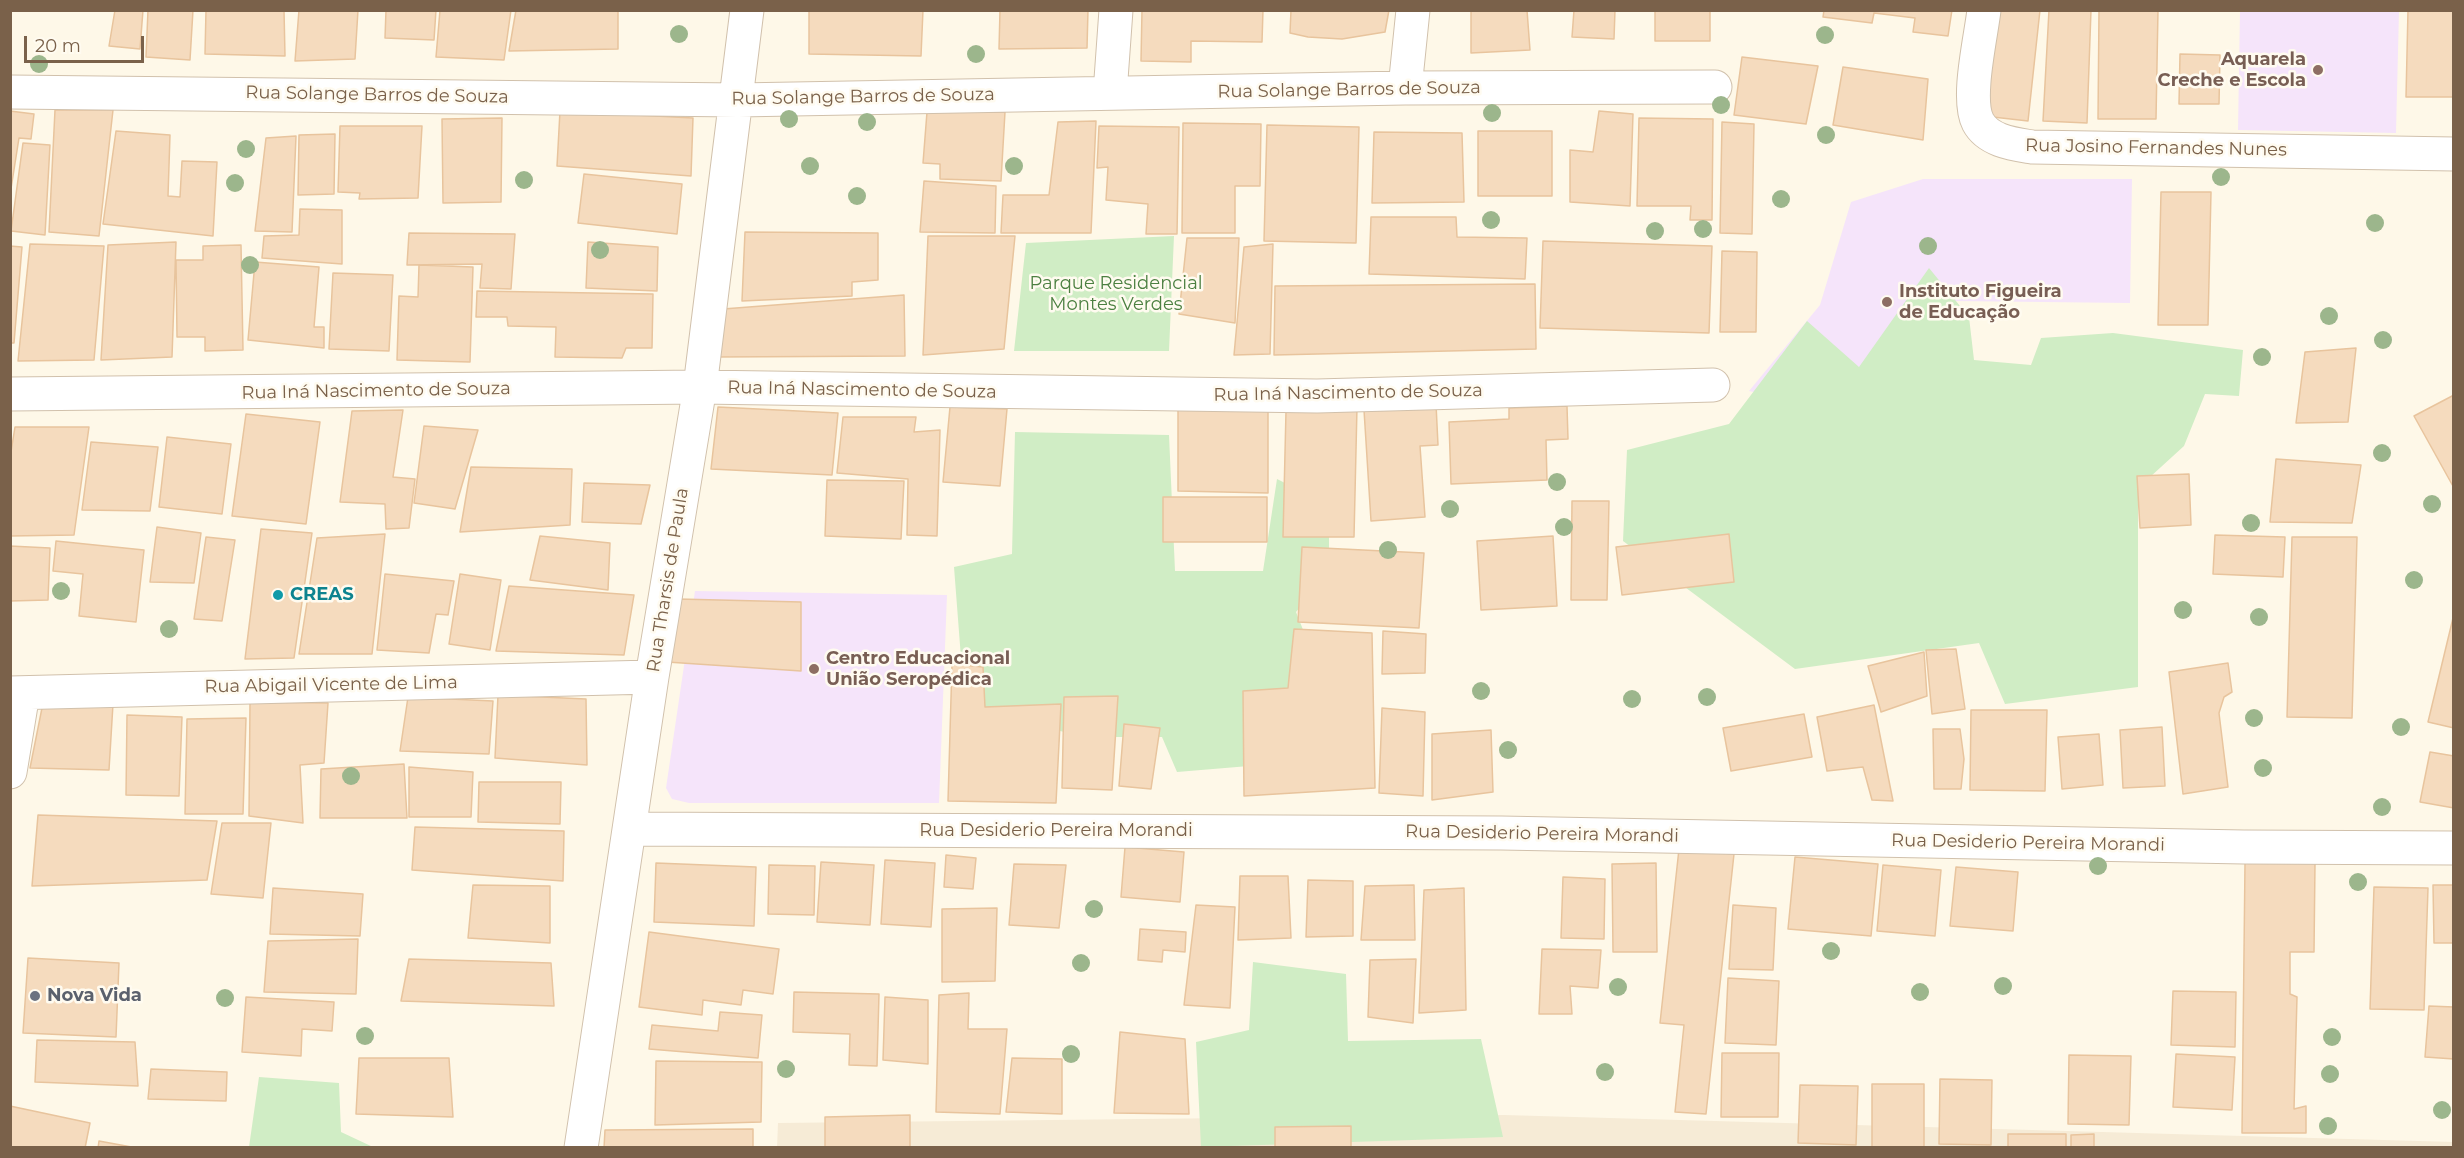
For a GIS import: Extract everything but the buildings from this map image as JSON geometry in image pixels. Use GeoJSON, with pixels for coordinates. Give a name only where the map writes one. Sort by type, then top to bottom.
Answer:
{"type":"FeatureCollection","features":[{"type":"Feature","properties":{"kind":"street","name":"Rua Tharsis de Paula"},"geometry":{"type":"LineString","coordinates":[[581,1148],[652,677],[699,387],[738,100],[747,10]]}},
{"type":"Feature","properties":{"kind":"street"},"geometry":{"type":"LineString","coordinates":[[1110,93],[1116,10]]}},
{"type":"Feature","properties":{"kind":"street"},"geometry":{"type":"LineString","coordinates":[[1405,88],[1413,10]]}},
{"type":"Feature","properties":{"kind":"street","name":"Rua Josino Fernandes Nunes"},"geometry":{"type":"LineString","coordinates":[[1984,10],[1974,98],[1978,122],[1990,134],[2005,142],[2032,147],[2454,154]]}},
{"type":"Feature","properties":{"kind":"street","name":"Rua Solange Barros de Souza"},"geometry":{"type":"LineString","coordinates":[[10,92],[738,100],[1405,88],[1715,87]]}},
{"type":"Feature","properties":{"kind":"street","name":"Rua Iná Nascimento de Souza"},"geometry":{"type":"LineString","coordinates":[[10,394],[699,387],[1317,396],[1713,385]]}},
{"type":"Feature","properties":{"kind":"street","name":"Rua Abigail Vicente de Lima"},"geometry":{"type":"LineString","coordinates":[[17,693],[652,677]]}},
{"type":"Feature","properties":{"kind":"street"},"geometry":{"type":"LineString","coordinates":[[10,772],[17,693]]}},
{"type":"Feature","properties":{"kind":"street","name":"Rua Desiderio Pereira Morandi"},"geometry":{"type":"LineString","coordinates":[[630,829],[1501,833],[2244,848],[2454,848]]}},
{"type":"Feature","properties":{"kind":"shaded area","name":"Aquarela Creche e Escola"},"geometry":{"type":"Polygon","coordinates":[[[2240,11],[2399,11],[2396,133],[2238,130],[2240,11]]]}},
{"type":"Feature","properties":{"kind":"shaded area","name":"Instituto Figueira de Educação"},"geometry":{"type":"Polygon","coordinates":[[[1923,179],[2132,179],[2130,303],[1955,301],[1886,423],[1749,391],[1820,305],[1851,202],[1923,179]]]}},
{"type":"Feature","properties":{"kind":"shaded area","name":"Centro Educacional União Seropédica"},"geometry":{"type":"Polygon","coordinates":[[[695,591],[947,595],[939,803],[689,803],[672,799],[666,788],[695,591]]]}},
{"type":"Feature","properties":{"kind":"shaded area"},"geometry":{"type":"Polygon","coordinates":[[[1504,1115],[2454,1142],[2453,1148],[777,1148],[778,1123],[1504,1115]]]}},
{"type":"Feature","properties":{"kind":"green space","name":"Parque Residencial Montes Verdes"},"geometry":{"type":"Polygon","coordinates":[[[1174,236],[1169,351],[1014,351],[1026,243],[1174,236]]]}},
{"type":"Feature","properties":{"kind":"green space"},"geometry":{"type":"Polygon","coordinates":[[[1929,268],[1969,317],[1974,360],[2031,365],[2041,338],[2113,333],[2243,350],[2239,396],[2205,394],[2184,446],[2138,488],[2138,687],[2005,704],[1979,643],[1795,669],[1623,541],[1627,450],[1729,424],[1807,321],[1859,367],[1929,268]]]}},
{"type":"Feature","properties":{"kind":"green space"},"geometry":{"type":"Polygon","coordinates":[[[1015,432],[1169,435],[1175,571],[1263,571],[1277,479],[1329,505],[1329,574],[1296,612],[1315,660],[1297,762],[1177,772],[1162,737],[1116,737],[1110,699],[1069,733],[965,710],[954,567],[1012,554],[1015,432]]]}},
{"type":"Feature","properties":{"kind":"green space"},"geometry":{"type":"Polygon","coordinates":[[[1253,962],[1346,974],[1348,1041],[1481,1039],[1503,1137],[1201,1147],[1196,1042],[1249,1030],[1253,962]]]}},
{"type":"Feature","properties":{"kind":"green space"},"geometry":{"type":"Polygon","coordinates":[[[259,1077],[339,1083],[341,1132],[373,1147],[249,1147],[259,1077]]]}},
{"type":"Feature","properties":{"kind":"place","name":"Aquarela Creche e Escola"},"geometry":{"type":"Point","coordinates":[2318,70]}},
{"type":"Feature","properties":{"kind":"place","name":"Instituto Figueira de Educação"},"geometry":{"type":"Point","coordinates":[1887,302]}},
{"type":"Feature","properties":{"kind":"place","name":"CREAS"},"geometry":{"type":"Point","coordinates":[278,595]}},
{"type":"Feature","properties":{"kind":"place","name":"Centro Educacional União Seropédica"},"geometry":{"type":"Point","coordinates":[814,669]}},
{"type":"Feature","properties":{"kind":"place","name":"Nova Vida"},"geometry":{"type":"Point","coordinates":[35,996]}}]}
